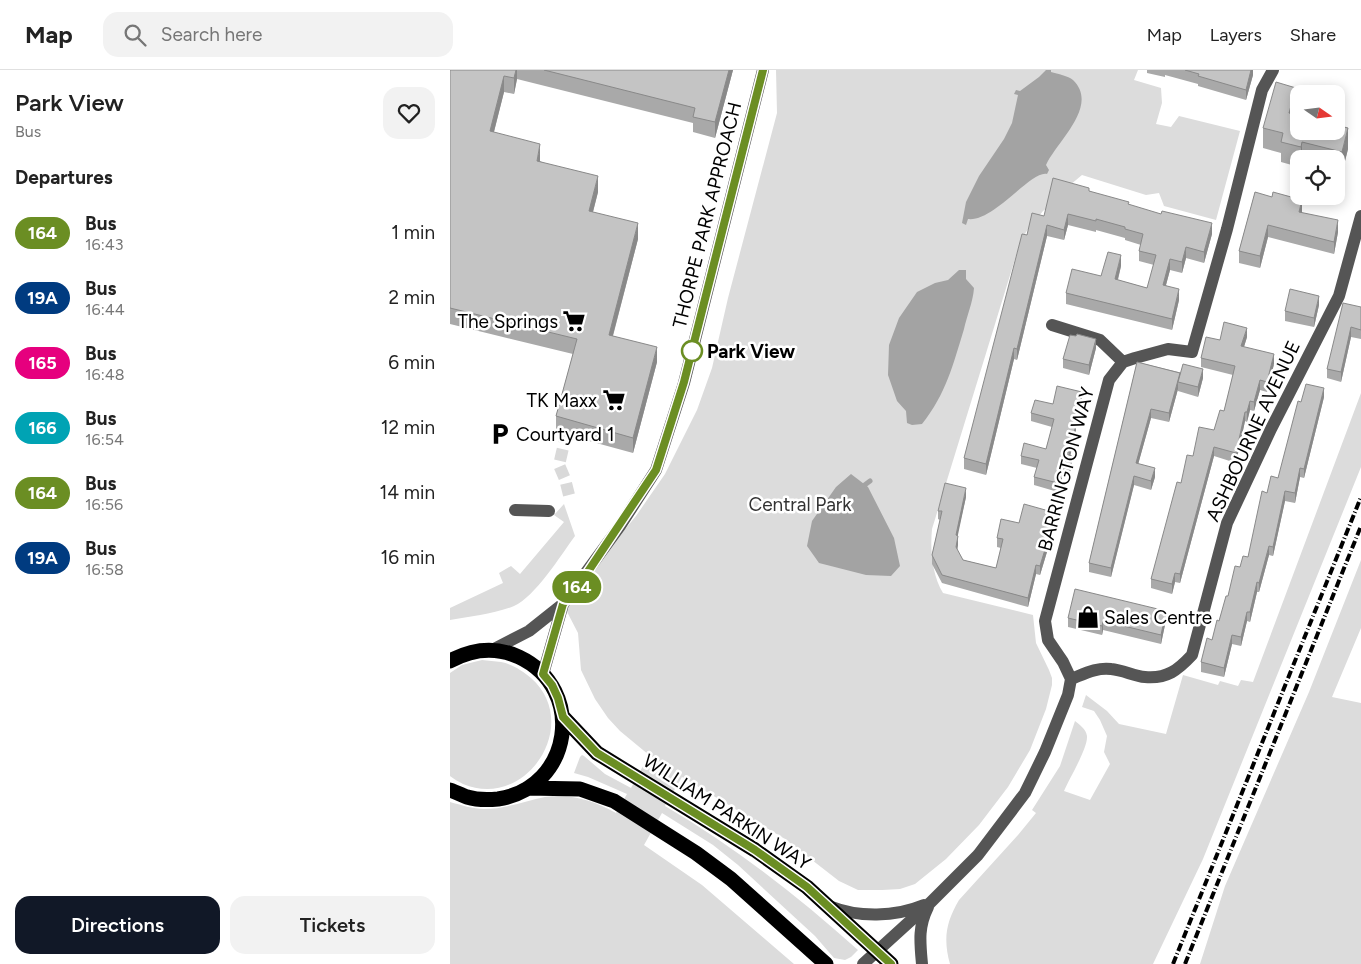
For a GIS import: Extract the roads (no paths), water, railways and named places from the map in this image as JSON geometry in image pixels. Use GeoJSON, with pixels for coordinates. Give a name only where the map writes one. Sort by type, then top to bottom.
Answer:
{"type":"FeatureCollection","features":[{"type":"Feature","properties":{"kind":"highway"},"geometry":{"type":"LineString","coordinates":[[450,661],[478,650],[511,653],[528,661],[552,685],[563,717],[562,738],[555,758],[544,775],[528,788],[509,797],[489,800],[468,797],[450,790]]}},
{"type":"Feature","properties":{"kind":"highway","name":"WILLIAM PARKIN WAY"},"geometry":{"type":"LineString","coordinates":[[563,717],[597,753],[755,850],[807,887],[827,905],[870,960],[891,964]]}},
{"type":"Feature","properties":{"kind":"highway"},"geometry":{"type":"LineString","coordinates":[[528,788],[580,789],[614,801],[696,853],[731,879],[826,964]]}},
{"type":"Feature","properties":{"kind":"street","name":"THORPE PARK APPROACH"},"geometry":{"type":"LineString","coordinates":[[492,650],[529,630],[563,604],[585,576],[656,470],[684,382],[763,70]]}},
{"type":"Feature","properties":{"kind":"street"},"geometry":{"type":"LineString","coordinates":[[1052,325],[1100,340],[1122,362],[1168,349],[1192,352],[1227,229],[1262,90],[1273,70]]}},
{"type":"Feature","properties":{"kind":"street","name":"ASHBOURNE AVENUE"},"geometry":{"type":"LineString","coordinates":[[1071,679],[1096,670],[1110,668],[1145,677],[1163,676],[1178,670],[1192,655],[1227,523],[1271,429],[1339,296],[1361,216]]}},
{"type":"Feature","properties":{"kind":"street","name":"BARRINGTON WAY"},"geometry":{"type":"LineString","coordinates":[[1071,679],[1063,662],[1048,640],[1045,622],[1108,380],[1122,362]]}},
{"type":"Feature","properties":{"kind":"street"},"geometry":{"type":"LineString","coordinates":[[515,510],[549,511]]}},
{"type":"Feature","properties":{"kind":"street","name":"THORPE PARK APPROACH"},"geometry":{"type":"LineString","coordinates":[[543,674],[563,604]]}},
{"type":"Feature","properties":{"kind":"street"},"geometry":{"type":"LineString","coordinates":[[870,960],[978,855],[1025,793],[1045,752],[1065,702],[1071,679]]}},
{"type":"Feature","properties":{"kind":"street"},"geometry":{"type":"LineString","coordinates":[[827,905],[843,912],[887,914],[910,911],[930,903]]}},
{"type":"Feature","properties":{"kind":"street"},"geometry":{"type":"LineString","coordinates":[[922,964],[921,921],[930,903]]}},
{"type":"Feature","properties":{"kind":"waterway"},"geometry":{"type":"LineString","coordinates":[[862,487],[870,481]]}},
{"type":"Feature","properties":{"kind":"tunnel"},"geometry":{"type":"LineString","coordinates":[[569,495],[559,465],[570,418]]}},
{"type":"Feature","properties":{"kind":"railway"},"geometry":{"type":"LineString","coordinates":[[1173,964],[1361,497]]}},
{"type":"Feature","properties":{"kind":"railway"},"geometry":{"type":"LineString","coordinates":[[1185,964],[1361,526]]}},
{"type":"Feature","properties":{"kind":"place","name":"The Springs"},"geometry":{"type":"Point","coordinates":[574,321]}},
{"type":"Feature","properties":{"kind":"place","name":"Park View"},"geometry":{"type":"Point","coordinates":[692,351]}},
{"type":"Feature","properties":{"kind":"place","name":"TK Maxx"},"geometry":{"type":"Point","coordinates":[614,400]}},
{"type":"Feature","properties":{"kind":"place","name":"Courtyard 1"},"geometry":{"type":"Point","coordinates":[500,434]}},
{"type":"Feature","properties":{"kind":"place","name":"Sales Centre"},"geometry":{"type":"Point","coordinates":[1088,617]}},
{"type":"Feature","properties":{"kind":"park label","name":"Central Park"},"geometry":{"type":"Point","coordinates":[800,504]}}]}
